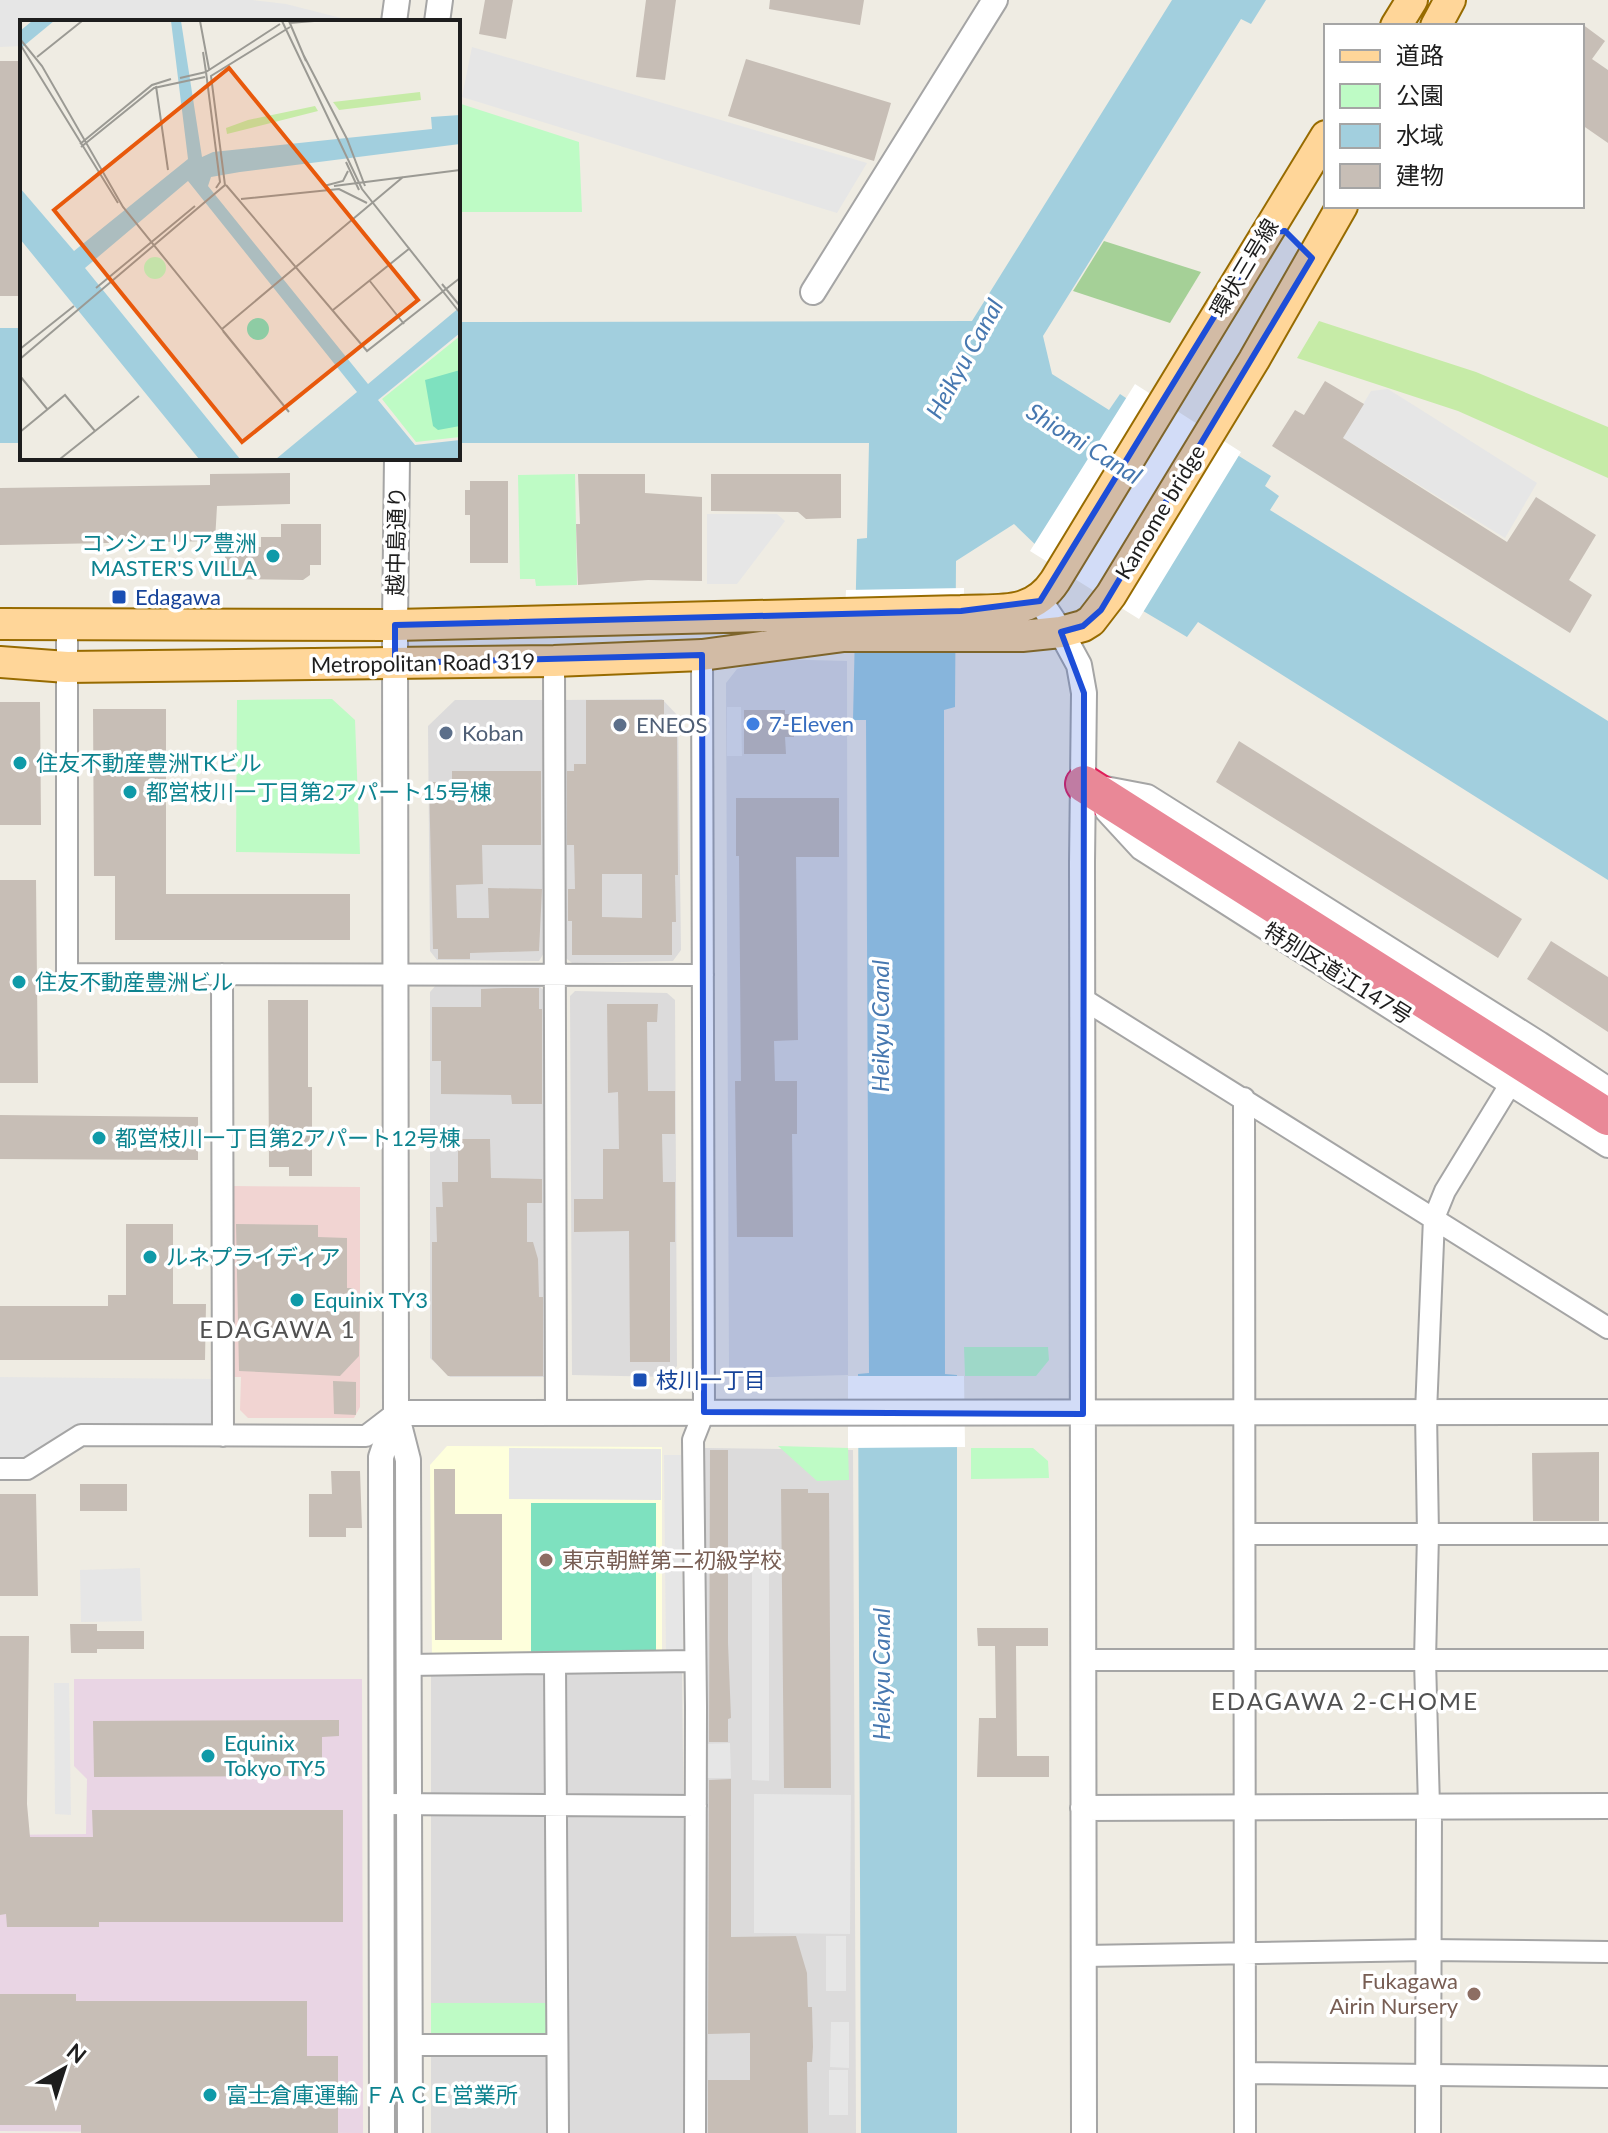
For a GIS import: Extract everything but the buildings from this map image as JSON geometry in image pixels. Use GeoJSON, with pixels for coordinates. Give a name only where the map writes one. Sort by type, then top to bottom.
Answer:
{"type":"FeatureCollection","features":[{"type":"Feature","properties":{"kind":"highway"},"geometry":{"type":"LineString","coordinates":[[1084,784],[1608,1117]]}},
{"type":"Feature","properties":{"kind":"main road"},"geometry":{"type":"LineString","coordinates":[[1397,24],[1412,0]]}},
{"type":"Feature","properties":{"kind":"main road"},"geometry":{"type":"LineString","coordinates":[[1437,24],[1450,0]]}},
{"type":"Feature","properties":{"kind":"main road","name":"環状三号線"},"geometry":{"type":"LineString","coordinates":[[1040,601],[1063,569],[1324,139]]}},
{"type":"Feature","properties":{"kind":"main road"},"geometry":{"type":"LineString","coordinates":[[1293,188],[1300,208],[1312,215],[1322,218],[1339,210]]}},
{"type":"Feature","properties":{"kind":"main road"},"geometry":{"type":"LineString","coordinates":[[1266,232],[1285,231],[1300,239],[1312,258],[1339,210]]}},
{"type":"Feature","properties":{"kind":"main road","name":"Kamome bridge"},"geometry":{"type":"LineString","coordinates":[[1061,632],[1091,621],[1111,595],[1312,258]]}},
{"type":"Feature","properties":{"kind":"main road"},"geometry":{"type":"LineString","coordinates":[[961,623],[1040,601]]}},
{"type":"Feature","properties":{"kind":"main road"},"geometry":{"type":"LineString","coordinates":[[844,624],[961,623],[1022,636],[1061,632]]}},
{"type":"Feature","properties":{"kind":"main road","name":"Metropolitan Road 319"},"geometry":{"type":"LineString","coordinates":[[0,624],[844,624]]}},
{"type":"Feature","properties":{"kind":"main road","name":"Metropolitan Road 319"},"geometry":{"type":"LineString","coordinates":[[0,662],[67,667],[554,661],[702,655],[844,624]]}},
{"type":"Feature","properties":{"kind":"street"},"geometry":{"type":"LineString","coordinates":[[394,20],[397,0]]}},
{"type":"Feature","properties":{"kind":"street"},"geometry":{"type":"LineString","coordinates":[[437,20],[440,0]]}},
{"type":"Feature","properties":{"kind":"street"},"geometry":{"type":"LineString","coordinates":[[813,292],[995,0]]}},
{"type":"Feature","properties":{"kind":"street","name":"越中島通り"},"geometry":{"type":"LineString","coordinates":[[396,1413],[395,625],[398,467]]}},
{"type":"Feature","properties":{"kind":"street"},"geometry":{"type":"LineString","coordinates":[[1040,601],[1079,665],[1084,693],[1084,2133]]}},
{"type":"Feature","properties":{"kind":"street"},"geometry":{"type":"LineString","coordinates":[[67,624],[67,974],[703,975]]}},
{"type":"Feature","properties":{"kind":"street"},"geometry":{"type":"LineString","coordinates":[[695,2133],[693,1440],[704,1412],[702,655]]}},
{"type":"Feature","properties":{"kind":"street"},"geometry":{"type":"LineString","coordinates":[[554,661],[556,1413]]}},
{"type":"Feature","properties":{"kind":"street"},"geometry":{"type":"LineString","coordinates":[[1084,784],[1147,797],[1608,1090]]}},
{"type":"Feature","properties":{"kind":"street","name":"特別区道江147号"},"geometry":{"type":"LineString","coordinates":[[1084,784],[1142,848],[1608,1145]]}},
{"type":"Feature","properties":{"kind":"street"},"geometry":{"type":"LineString","coordinates":[[222,974],[223,1436]]}},
{"type":"Feature","properties":{"kind":"street"},"geometry":{"type":"LineString","coordinates":[[1083,999],[1608,1328]]}},
{"type":"Feature","properties":{"kind":"street"},"geometry":{"type":"LineString","coordinates":[[1539,1044],[1608,1082]]}},
{"type":"Feature","properties":{"kind":"street"},"geometry":{"type":"LineString","coordinates":[[1428,2133],[1426,1412],[1434,1218],[1445,1191],[1511,1083]]}},
{"type":"Feature","properties":{"kind":"street"},"geometry":{"type":"LineString","coordinates":[[1244,1098],[1245,2133]]}},
{"type":"Feature","properties":{"kind":"street"},"geometry":{"type":"LineString","coordinates":[[0,1469],[27,1469],[81,1435],[366,1436],[396,1413],[1608,1412]]}},
{"type":"Feature","properties":{"kind":"street"},"geometry":{"type":"LineString","coordinates":[[396,1413],[408,1460],[410,2133]]}},
{"type":"Feature","properties":{"kind":"street"},"geometry":{"type":"LineString","coordinates":[[382,2133],[381,1457],[396,1413]]}},
{"type":"Feature","properties":{"kind":"street"},"geometry":{"type":"LineString","coordinates":[[1246,1534],[1608,1534]]}},
{"type":"Feature","properties":{"kind":"street"},"geometry":{"type":"LineString","coordinates":[[1082,1660],[1608,1660]]}},
{"type":"Feature","properties":{"kind":"street"},"geometry":{"type":"LineString","coordinates":[[408,1665],[694,1661]]}},
{"type":"Feature","properties":{"kind":"street"},"geometry":{"type":"LineString","coordinates":[[555,1664],[558,2133]]}},
{"type":"Feature","properties":{"kind":"street"},"geometry":{"type":"LineString","coordinates":[[381,1804],[696,1806]]}},
{"type":"Feature","properties":{"kind":"street"},"geometry":{"type":"LineString","coordinates":[[1083,1808],[1608,1806]]}},
{"type":"Feature","properties":{"kind":"street"},"geometry":{"type":"LineString","coordinates":[[1084,1956],[1427,1950],[1608,1952]]}},
{"type":"Feature","properties":{"kind":"street"},"geometry":{"type":"LineString","coordinates":[[409,2045],[557,2045]]}},
{"type":"Feature","properties":{"kind":"street"},"geometry":{"type":"LineString","coordinates":[[1245,2073],[1608,2077]]}},
{"type":"Feature","properties":{"kind":"highlighted area"},"geometry":{"type":"Polygon","coordinates":[[[1285,231],[1312,258],[1101,610],[1083,626],[1061,632],[1084,693],[1083,1414],[704,1412],[702,655],[395,663],[395,625],[961,611],[1040,601],[1266,232],[1285,231]]]}},
{"type":"Feature","properties":{"kind":"shaded area"},"geometry":{"type":"Polygon","coordinates":[[[0,0],[252,0],[286,4],[349,20],[20,20],[20,46],[0,47],[0,0]]]}},
{"type":"Feature","properties":{"kind":"shaded area"},"geometry":{"type":"Polygon","coordinates":[[[472,47],[867,163],[837,213],[462,97],[472,47]]]}},
{"type":"Feature","properties":{"kind":"shaded area"},"geometry":{"type":"Polygon","coordinates":[[[1388,389],[1537,483],[1505,538],[1343,438],[1371,391],[1388,389]]]}},
{"type":"Feature","properties":{"kind":"shaded area"},"geometry":{"type":"Polygon","coordinates":[[[707,514],[777,514],[785,521],[737,584],[707,584],[707,514]]]}},
{"type":"Feature","properties":{"kind":"shaded area"},"geometry":{"type":"Polygon","coordinates":[[[771,659],[847,661],[848,1375],[739,1378],[729,1368],[726,683],[737,669],[771,659]]]}},
{"type":"Feature","properties":{"kind":"shaded area"},"geometry":{"type":"Polygon","coordinates":[[[662,699],[678,716],[681,950],[673,961],[572,963],[562,955],[564,700],[662,699]]]}},
{"type":"Feature","properties":{"kind":"shaded area"},"geometry":{"type":"Polygon","coordinates":[[[455,700],[544,700],[544,953],[539,961],[437,960],[430,951],[428,726],[455,700]]]}},
{"type":"Feature","properties":{"kind":"shaded area"},"geometry":{"type":"Polygon","coordinates":[[[727,707],[741,707],[742,756],[727,756],[727,707]]]}},
{"type":"Feature","properties":{"kind":"shaded area"},"geometry":{"type":"Polygon","coordinates":[[[437,984],[536,984],[545,991],[545,1377],[450,1377],[430,1358],[430,992],[437,984]]]}},
{"type":"Feature","properties":{"kind":"shaded area"},"geometry":{"type":"Polygon","coordinates":[[[575,991],[667,993],[675,1000],[677,1366],[669,1377],[572,1375],[570,996],[575,991]]]}},
{"type":"Feature","properties":{"kind":"shaded area"},"geometry":{"type":"Polygon","coordinates":[[[233,1186],[360,1187],[360,1407],[354,1418],[248,1418],[240,1410],[241,1377],[232,1377],[233,1186]]]}},
{"type":"Feature","properties":{"kind":"shaded area"},"geometry":{"type":"Polygon","coordinates":[[[0,1377],[214,1379],[212,1427],[82,1425],[26,1459],[0,1459],[0,1377]]]}},
{"type":"Feature","properties":{"kind":"shaded area","name":"東京朝鮮第二初級学校"},"geometry":{"type":"Polygon","coordinates":[[[447,1446],[662,1447],[662,1655],[432,1658],[430,1465],[447,1446]]]}},
{"type":"Feature","properties":{"kind":"shaded area"},"geometry":{"type":"Polygon","coordinates":[[[509,1448],[661,1449],[661,1500],[509,1499],[509,1448]]]}},
{"type":"Feature","properties":{"kind":"shaded area"},"geometry":{"type":"Polygon","coordinates":[[[705,1448],[853,1450],[856,2133],[703,2133],[705,1448]]]}},
{"type":"Feature","properties":{"kind":"shaded area"},"geometry":{"type":"Polygon","coordinates":[[[664,1455],[681,1455],[683,1653],[666,1653],[664,1455]]]}},
{"type":"Feature","properties":{"kind":"shaded area"},"geometry":{"type":"Polygon","coordinates":[[[752,1559],[769,1560],[769,1781],[752,1780],[752,1559]]]}},
{"type":"Feature","properties":{"kind":"shaded area"},"geometry":{"type":"Polygon","coordinates":[[[140,1568],[142,1621],[81,1622],[80,1570],[140,1568]]]}},
{"type":"Feature","properties":{"kind":"shaded area"},"geometry":{"type":"Polygon","coordinates":[[[682,1665],[687,2133],[568,2133],[565,1668],[682,1665]]]}},
{"type":"Feature","properties":{"kind":"shaded area"},"geometry":{"type":"Polygon","coordinates":[[[431,1670],[548,1670],[549,2133],[431,2133],[431,1670]]]}},
{"type":"Feature","properties":{"kind":"shaded area"},"geometry":{"type":"Polygon","coordinates":[[[74,1679],[362,1679],[363,2133],[0,2131],[0,1835],[86,1834],[87,1779],[74,1766],[74,1679]]]}},
{"type":"Feature","properties":{"kind":"shaded area"},"geometry":{"type":"Polygon","coordinates":[[[54,1683],[69,1683],[71,1815],[55,1814],[54,1683]]]}},
{"type":"Feature","properties":{"kind":"shaded area"},"geometry":{"type":"Polygon","coordinates":[[[730,1743],[731,1778],[707,1778],[705,1744],[730,1743]]]}},
{"type":"Feature","properties":{"kind":"shaded area"},"geometry":{"type":"Polygon","coordinates":[[[754,1794],[851,1795],[850,1934],[754,1933],[754,1794]]]}},
{"type":"Feature","properties":{"kind":"shaded area"},"geometry":{"type":"Polygon","coordinates":[[[826,1936],[846,1936],[846,1991],[826,1991],[826,1936]]]}},
{"type":"Feature","properties":{"kind":"shaded area"},"geometry":{"type":"Polygon","coordinates":[[[831,2022],[849,2022],[849,2068],[830,2067],[831,2022]]]}},
{"type":"Feature","properties":{"kind":"shaded area"},"geometry":{"type":"Polygon","coordinates":[[[829,2070],[848,2070],[848,2115],[829,2115],[829,2070]]]}},
{"type":"Feature","properties":{"kind":"green space"},"geometry":{"type":"Polygon","coordinates":[[[460,104],[579,142],[582,212],[460,212],[460,104]]]}},
{"type":"Feature","properties":{"kind":"green space"},"geometry":{"type":"Polygon","coordinates":[[[1104,241],[1201,272],[1170,323],[1073,291],[1104,241]]]}},
{"type":"Feature","properties":{"kind":"green space"},"geometry":{"type":"Polygon","coordinates":[[[1319,321],[1476,372],[1608,427],[1608,478],[1458,411],[1297,358],[1319,321]]]}},
{"type":"Feature","properties":{"kind":"green space"},"geometry":{"type":"Polygon","coordinates":[[[575,474],[577,585],[536,586],[535,579],[520,579],[518,475],[575,474]]]}},
{"type":"Feature","properties":{"kind":"green space"},"geometry":{"type":"Polygon","coordinates":[[[332,699],[355,720],[360,854],[236,852],[237,700],[332,699]]]}},
{"type":"Feature","properties":{"kind":"green space"},"geometry":{"type":"Polygon","coordinates":[[[964,1347],[1048,1347],[1049,1360],[1036,1376],[965,1376],[964,1347]]]}},
{"type":"Feature","properties":{"kind":"green space"},"geometry":{"type":"Polygon","coordinates":[[[778,1446],[848,1448],[849,1480],[817,1481],[778,1446]]]}},
{"type":"Feature","properties":{"kind":"green space"},"geometry":{"type":"Polygon","coordinates":[[[971,1448],[1033,1448],[1048,1461],[1049,1478],[971,1479],[971,1448]]]}},
{"type":"Feature","properties":{"kind":"green space"},"geometry":{"type":"Polygon","coordinates":[[[531,1503],[656,1503],[656,1654],[531,1653],[531,1503]]]}},
{"type":"Feature","properties":{"kind":"green space"},"geometry":{"type":"Polygon","coordinates":[[[431,2003],[549,2003],[549,2039],[431,2038],[431,2003]]]}},
{"type":"Feature","properties":{"kind":"water"},"geometry":{"type":"Polygon","coordinates":[[[1172,0],[1266,0],[1251,24],[1241,19],[1043,336],[1052,374],[1109,410],[1120,394],[1132,402],[1138,393],[1271,476],[1265,486],[1279,496],[1270,510],[1608,721],[1608,880],[1198,622],[1187,637],[1042,551],[1014,524],[956,561],[955,707],[944,710],[945,1374],[957,1375],[957,2133],[861,2133],[858,1374],[869,1373],[866,720],[853,720],[857,539],[867,538],[869,443],[460,443],[460,322],[972,321],[1172,0]]]}},
{"type":"Feature","properties":{"kind":"water"},"geometry":{"type":"Polygon","coordinates":[[[0,328],[20,328],[20,443],[0,443],[0,328]]]}},
{"type":"Feature","properties":{"kind":"pier"},"geometry":{"type":"Polygon","coordinates":[[[1135,384],[1241,452],[1139,619],[1030,551],[1135,384]]]}},
{"type":"Feature","properties":{"kind":"pier"},"geometry":{"type":"Polygon","coordinates":[[[964,588],[963,653],[843,653],[846,590],[964,588]]]}},
{"type":"Feature","properties":{"kind":"pier"},"geometry":{"type":"Polygon","coordinates":[[[848,1376],[964,1376],[965,1447],[848,1448],[848,1376]]]}},
{"type":"Feature","properties":{"kind":"place","name":"コンシェリア豊洲 MASTER'S VILLA"},"geometry":{"type":"Point","coordinates":[273,556]}},
{"type":"Feature","properties":{"kind":"place","name":"Edagawa"},"geometry":{"type":"Point","coordinates":[119,597]}},
{"type":"Feature","properties":{"kind":"place","name":"7-Eleven"},"geometry":{"type":"Point","coordinates":[753,724]}},
{"type":"Feature","properties":{"kind":"place","name":"ENEOS"},"geometry":{"type":"Point","coordinates":[620,725]}},
{"type":"Feature","properties":{"kind":"place","name":"Koban"},"geometry":{"type":"Point","coordinates":[446,733]}},
{"type":"Feature","properties":{"kind":"place","name":"住友不動産豊洲TKビル"},"geometry":{"type":"Point","coordinates":[20,763]}},
{"type":"Feature","properties":{"kind":"place","name":"都営枝川一丁目第2アパート15号棟"},"geometry":{"type":"Point","coordinates":[130,792]}},
{"type":"Feature","properties":{"kind":"place","name":"住友不動産豊洲ビル"},"geometry":{"type":"Point","coordinates":[19,982]}},
{"type":"Feature","properties":{"kind":"place","name":"都営枝川一丁目第2アパート12号棟"},"geometry":{"type":"Point","coordinates":[99,1138]}},
{"type":"Feature","properties":{"kind":"place","name":"ルネプライディア"},"geometry":{"type":"Point","coordinates":[150,1257]}},
{"type":"Feature","properties":{"kind":"place","name":"Equinix TY3"},"geometry":{"type":"Point","coordinates":[297,1300]}},
{"type":"Feature","properties":{"kind":"place","name":"枝川一丁目"},"geometry":{"type":"Point","coordinates":[640,1380]}},
{"type":"Feature","properties":{"kind":"place","name":"東京朝鮮第二初級学校"},"geometry":{"type":"Point","coordinates":[546,1560]}},
{"type":"Feature","properties":{"kind":"place","name":"Equinix Tokyo TY5"},"geometry":{"type":"Point","coordinates":[208,1756]}},
{"type":"Feature","properties":{"kind":"place","name":"Fukagawa Airin Nursery"},"geometry":{"type":"Point","coordinates":[1474,1994]}},
{"type":"Feature","properties":{"kind":"place","name":"富士倉庫運輸 ＦＡＣＥ営業所"},"geometry":{"type":"Point","coordinates":[210,2095]}},
{"type":"Feature","properties":{"kind":"district","name":"EDAGAWA 1"},"geometry":{"type":"Point","coordinates":[278,1330]}},
{"type":"Feature","properties":{"kind":"district","name":"EDAGAWA 2-CHOME"},"geometry":{"type":"Point","coordinates":[1345,1702]}},
{"type":"Feature","properties":{"kind":"water label","name":"Heikyu Canal"},"geometry":{"type":"Point","coordinates":[965,359]}},
{"type":"Feature","properties":{"kind":"water label","name":"Shiomi Canal"},"geometry":{"type":"Point","coordinates":[1084,444]}},
{"type":"Feature","properties":{"kind":"water label","name":"Heikyu Canal"},"geometry":{"type":"Point","coordinates":[881,1026]}},
{"type":"Feature","properties":{"kind":"water label","name":"Heikyu Canal"},"geometry":{"type":"Point","coordinates":[882,1674]}}]}
